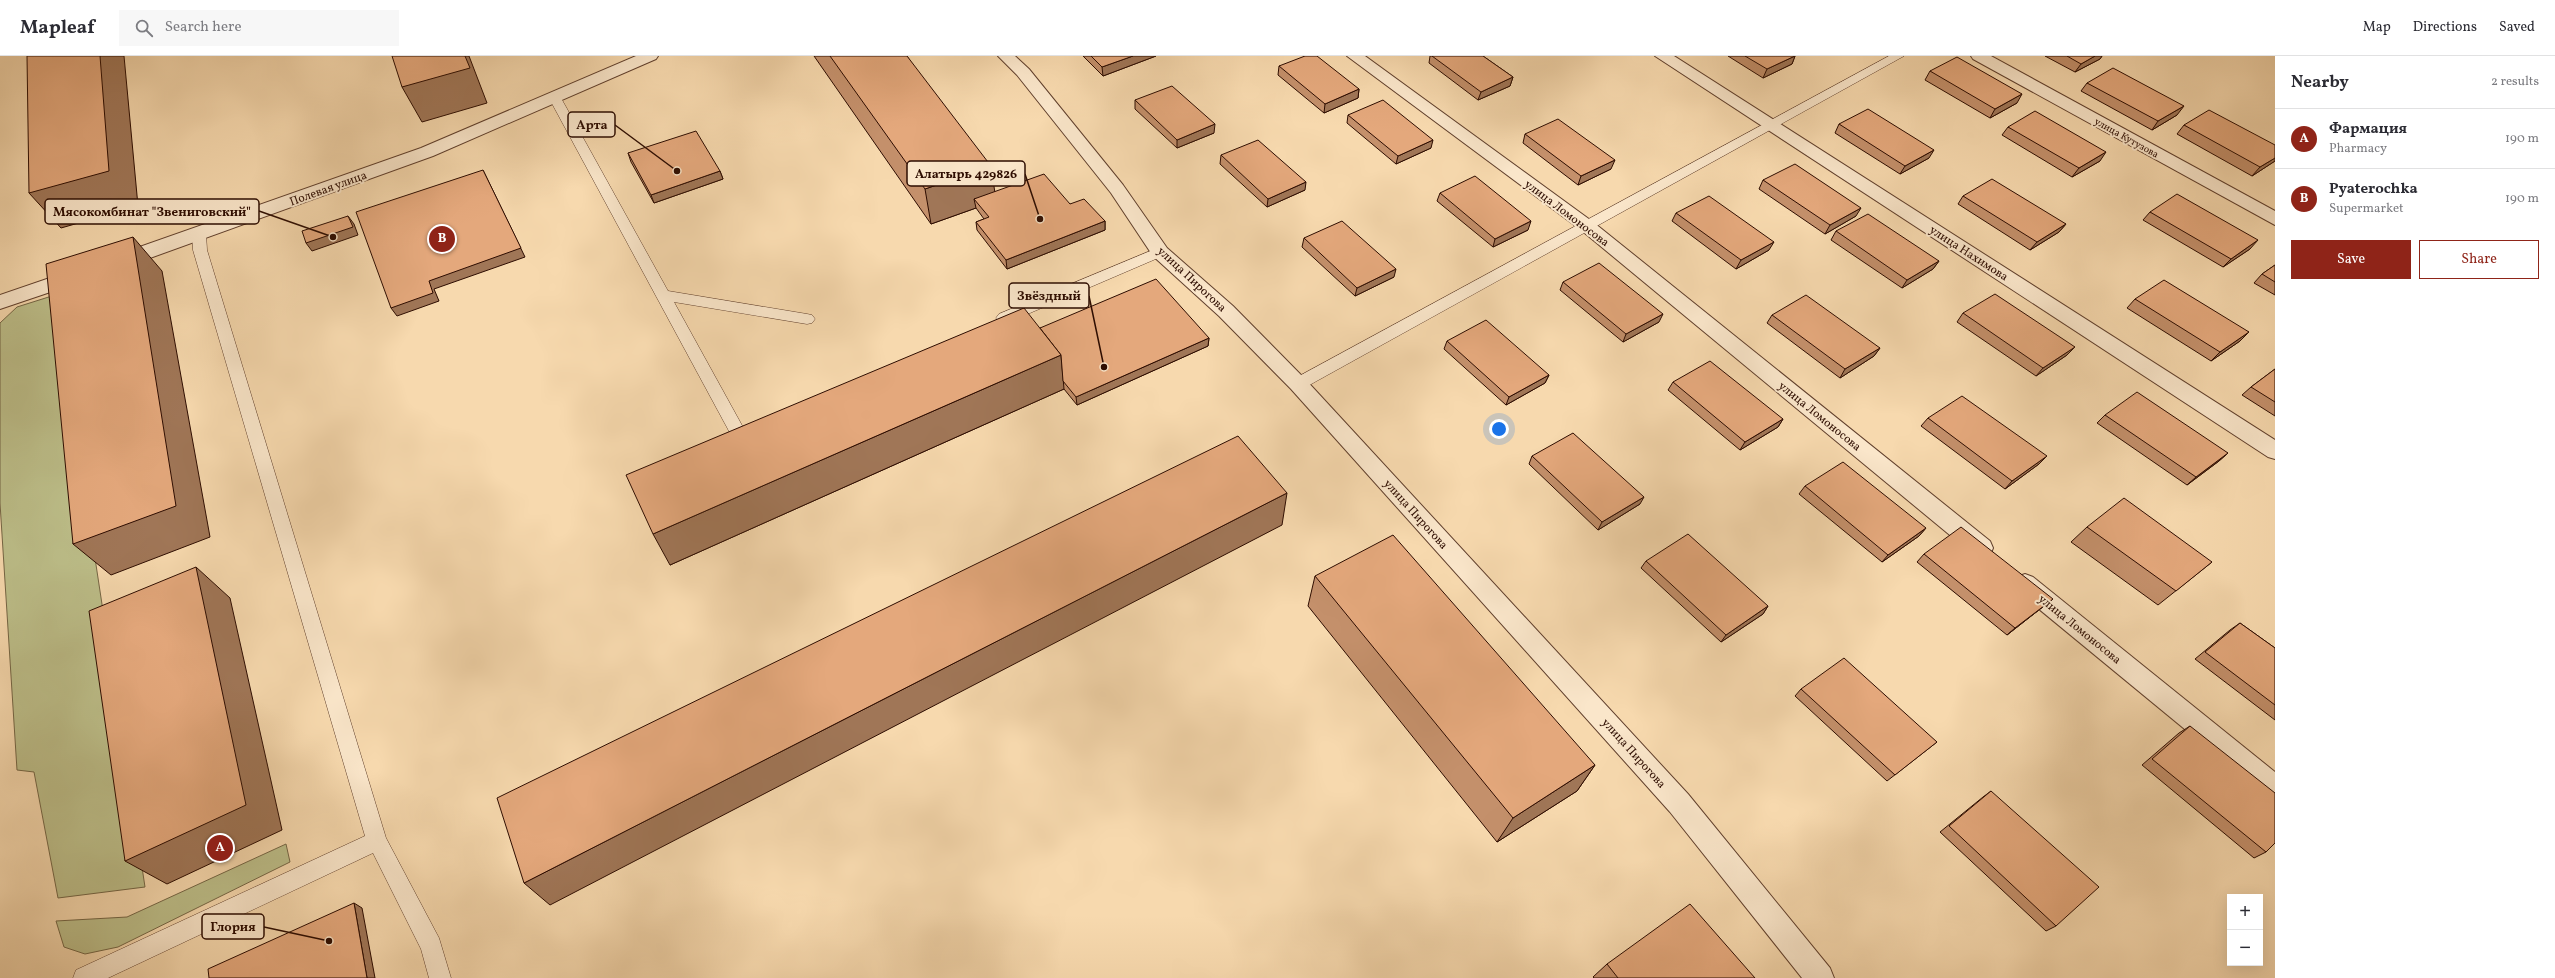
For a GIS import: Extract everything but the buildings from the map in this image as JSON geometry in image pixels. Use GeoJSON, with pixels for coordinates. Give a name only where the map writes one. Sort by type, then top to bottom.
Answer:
{"type":"FeatureCollection","features":[{"type":"Feature","properties":{"kind":"street","name":"Полевая улица"},"geometry":{"type":"LineString","coordinates":[[0,302],[199,234],[427,152],[650,56]]}},
{"type":"Feature","properties":{"kind":"street","name":"улица Пирогова"},"geometry":{"type":"LineString","coordinates":[[1006,56],[1023,72],[1117,189],[1160,252],[1226,311],[1298,384],[1679,803],[1820,978]]}},
{"type":"Feature","properties":{"kind":"street","name":"улица Ломоносова"},"geometry":{"type":"LineString","coordinates":[[1355,56],[1587,226],[2275,788]]}},
{"type":"Feature","properties":{"kind":"street","name":"улица Нахимова"},"geometry":{"type":"LineString","coordinates":[[1663,56],[2275,451]]}},
{"type":"Feature","properties":{"kind":"street","name":"улица Кутузова"},"geometry":{"type":"LineString","coordinates":[[1979,56],[2275,219]]}},
{"type":"Feature","properties":{"kind":"lane"},"geometry":{"type":"LineString","coordinates":[[1298,384],[1898,56]]}},
{"type":"Feature","properties":{"kind":"lane"},"geometry":{"type":"LineString","coordinates":[[555,98],[736,429]]}},
{"type":"Feature","properties":{"kind":"lane"},"geometry":{"type":"LineString","coordinates":[[199,234],[200,250],[377,841],[431,946],[440,978]]}},
{"type":"Feature","properties":{"kind":"lane"},"geometry":{"type":"LineString","coordinates":[[992,322],[1160,252]]}},
{"type":"Feature","properties":{"kind":"lane"},"geometry":{"type":"LineString","coordinates":[[663,295],[807,320]]}},
{"type":"Feature","properties":{"kind":"lane"},"geometry":{"type":"LineString","coordinates":[[721,436],[750,423]]}},
{"type":"Feature","properties":{"kind":"lane"},"geometry":{"type":"LineString","coordinates":[[84,978],[377,841]]}},
{"type":"Feature","properties":{"kind":"green space"},"geometry":{"type":"Polygon","coordinates":[[[55,295],[145,887],[58,898],[34,772],[17,770],[0,503],[0,323],[17,307],[55,295]]]}},
{"type":"Feature","properties":{"kind":"green space"},"geometry":{"type":"Polygon","coordinates":[[[286,844],[290,862],[118,947],[85,954],[64,947],[56,921],[127,917],[286,844]]]}},
{"type":"Feature","properties":{"kind":"place","name":"Арта"},"geometry":{"type":"Point","coordinates":[677,171]}},
{"type":"Feature","properties":{"kind":"place","name":"Алатырь 429826"},"geometry":{"type":"Point","coordinates":[1040,219]}},
{"type":"Feature","properties":{"kind":"place","name":"Мясокомбинат \"Звениговский\""},"geometry":{"type":"Point","coordinates":[333,237]}},
{"type":"Feature","properties":{"kind":"place","name":"Pyaterochka"},"geometry":{"type":"Point","coordinates":[442,239]}},
{"type":"Feature","properties":{"kind":"place","name":"Звёздный"},"geometry":{"type":"Point","coordinates":[1104,367]}},
{"type":"Feature","properties":{"kind":"place","name":"Фармация"},"geometry":{"type":"Point","coordinates":[220,848]}},
{"type":"Feature","properties":{"kind":"place","name":"Глория"},"geometry":{"type":"Point","coordinates":[329,941]}}]}
